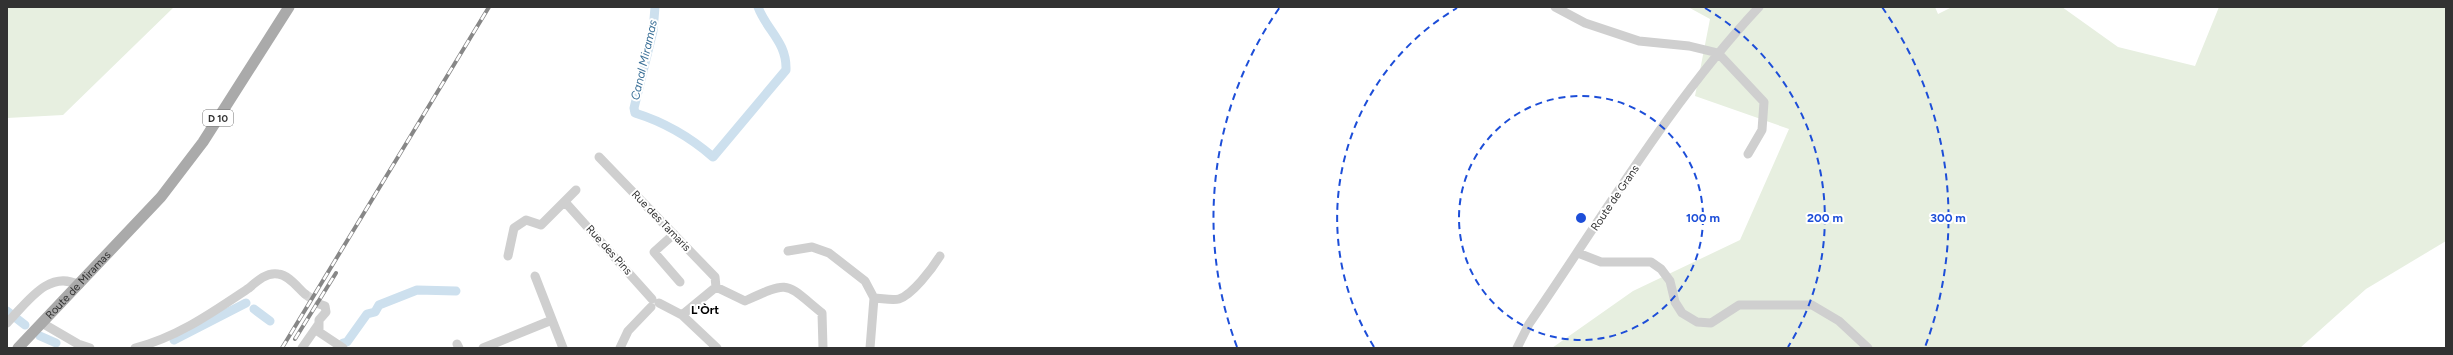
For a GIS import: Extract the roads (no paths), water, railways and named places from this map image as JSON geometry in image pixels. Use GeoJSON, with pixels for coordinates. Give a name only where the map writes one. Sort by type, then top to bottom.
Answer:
{"type":"FeatureCollection","features":[{"type":"Feature","properties":{"kind":"main road","name":"Route de Miramas"},"geometry":{"type":"LineString","coordinates":[[18,348],[161,197],[194,155],[289,7]]}},
{"type":"Feature","properties":{"kind":"street"},"geometry":{"type":"LineString","coordinates":[[1555,7],[1585,23],[1639,41],[1689,46],[1718,53],[1764,102],[1762,130],[1748,154]]}},
{"type":"Feature","properties":{"kind":"street","name":"Route de Grans"},"geometry":{"type":"LineString","coordinates":[[1517,348],[1529,324],[1659,131],[1718,53],[1760,7]]}},
{"type":"Feature","properties":{"kind":"street","name":"Rue des Tamaris"},"geometry":{"type":"LineString","coordinates":[[599,156],[712,272],[716,287]]}},
{"type":"Feature","properties":{"kind":"street"},"geometry":{"type":"LineString","coordinates":[[508,256],[514,228],[526,220],[542,225],[576,190]]}},
{"type":"Feature","properties":{"kind":"street","name":"Rue des Pins"},"geometry":{"type":"LineString","coordinates":[[565,202],[654,303]]}},
{"type":"Feature","properties":{"kind":"street"},"geometry":{"type":"LineString","coordinates":[[674,234],[654,252],[680,282]]}},
{"type":"Feature","properties":{"kind":"street"},"geometry":{"type":"LineString","coordinates":[[788,251],[812,247],[829,253],[865,281],[874,298],[870,348]]}},
{"type":"Feature","properties":{"kind":"street"},"geometry":{"type":"LineString","coordinates":[[1578,253],[1600,262],[1651,262],[1661,269],[1670,281],[1675,302],[1682,313],[1697,322],[1711,323],[1739,305],[1812,305],[1839,322],[1868,348]]}},
{"type":"Feature","properties":{"kind":"street"},"geometry":{"type":"LineString","coordinates":[[874,298],[897,300],[906,296],[934,266],[940,256]]}},
{"type":"Feature","properties":{"kind":"street"},"geometry":{"type":"LineString","coordinates":[[135,348],[172,335],[210,316],[265,276],[278,274],[284,276],[305,294]]}},
{"type":"Feature","properties":{"kind":"street"},"geometry":{"type":"LineString","coordinates":[[535,276],[563,348]]}},
{"type":"Feature","properties":{"kind":"street"},"geometry":{"type":"LineString","coordinates":[[7,323],[47,284],[63,279],[79,284]]}},
{"type":"Feature","properties":{"kind":"street"},"geometry":{"type":"LineString","coordinates":[[682,315],[716,287],[745,301],[776,287],[784,286],[793,289],[822,313],[823,348]]}},
{"type":"Feature","properties":{"kind":"street"},"geometry":{"type":"LineString","coordinates":[[620,348],[628,331],[654,303],[682,315],[717,348]]}},
{"type":"Feature","properties":{"kind":"street"},"geometry":{"type":"LineString","coordinates":[[302,348],[326,312],[325,306],[319,304]]}},
{"type":"Feature","properties":{"kind":"street"},"geometry":{"type":"LineString","coordinates":[[483,348],[552,320]]}},
{"type":"Feature","properties":{"kind":"street"},"geometry":{"type":"LineString","coordinates":[[42,323],[78,344],[90,348]]}},
{"type":"Feature","properties":{"kind":"street"},"geometry":{"type":"LineString","coordinates":[[318,325],[319,332],[342,348]]}},
{"type":"Feature","properties":{"kind":"waterway","name":"Canal Miramas"},"geometry":{"type":"LineString","coordinates":[[655,7],[653,31],[634,108],[635,113],[676,131],[713,157],[786,70],[785,60],[780,44],[766,23],[758,7]]}},
{"type":"Feature","properties":{"kind":"waterway"},"geometry":{"type":"LineString","coordinates":[[343,343],[347,342],[367,314],[375,312],[379,305],[417,290],[456,291]]}},
{"type":"Feature","properties":{"kind":"waterway"},"geometry":{"type":"LineString","coordinates":[[174,340],[246,303]]}},
{"type":"Feature","properties":{"kind":"waterway"},"geometry":{"type":"LineString","coordinates":[[254,309],[270,321]]}},
{"type":"Feature","properties":{"kind":"waterway"},"geometry":{"type":"LineString","coordinates":[[7,311],[25,325]]}},
{"type":"Feature","properties":{"kind":"waterway"},"geometry":{"type":"LineString","coordinates":[[40,336],[56,343]]}},
{"type":"Feature","properties":{"kind":"tunnel"},"geometry":{"type":"LineString","coordinates":[[305,294],[319,304]]}},
{"type":"Feature","properties":{"kind":"railway"},"geometry":{"type":"LineString","coordinates":[[282,348],[489,7]]}},
{"type":"Feature","properties":{"kind":"railway"},"geometry":{"type":"LineString","coordinates":[[295,339],[336,273]]}},
{"type":"Feature","properties":{"kind":"district","name":"L'Òrt"},"geometry":{"type":"Point","coordinates":[705,310]}}]}
